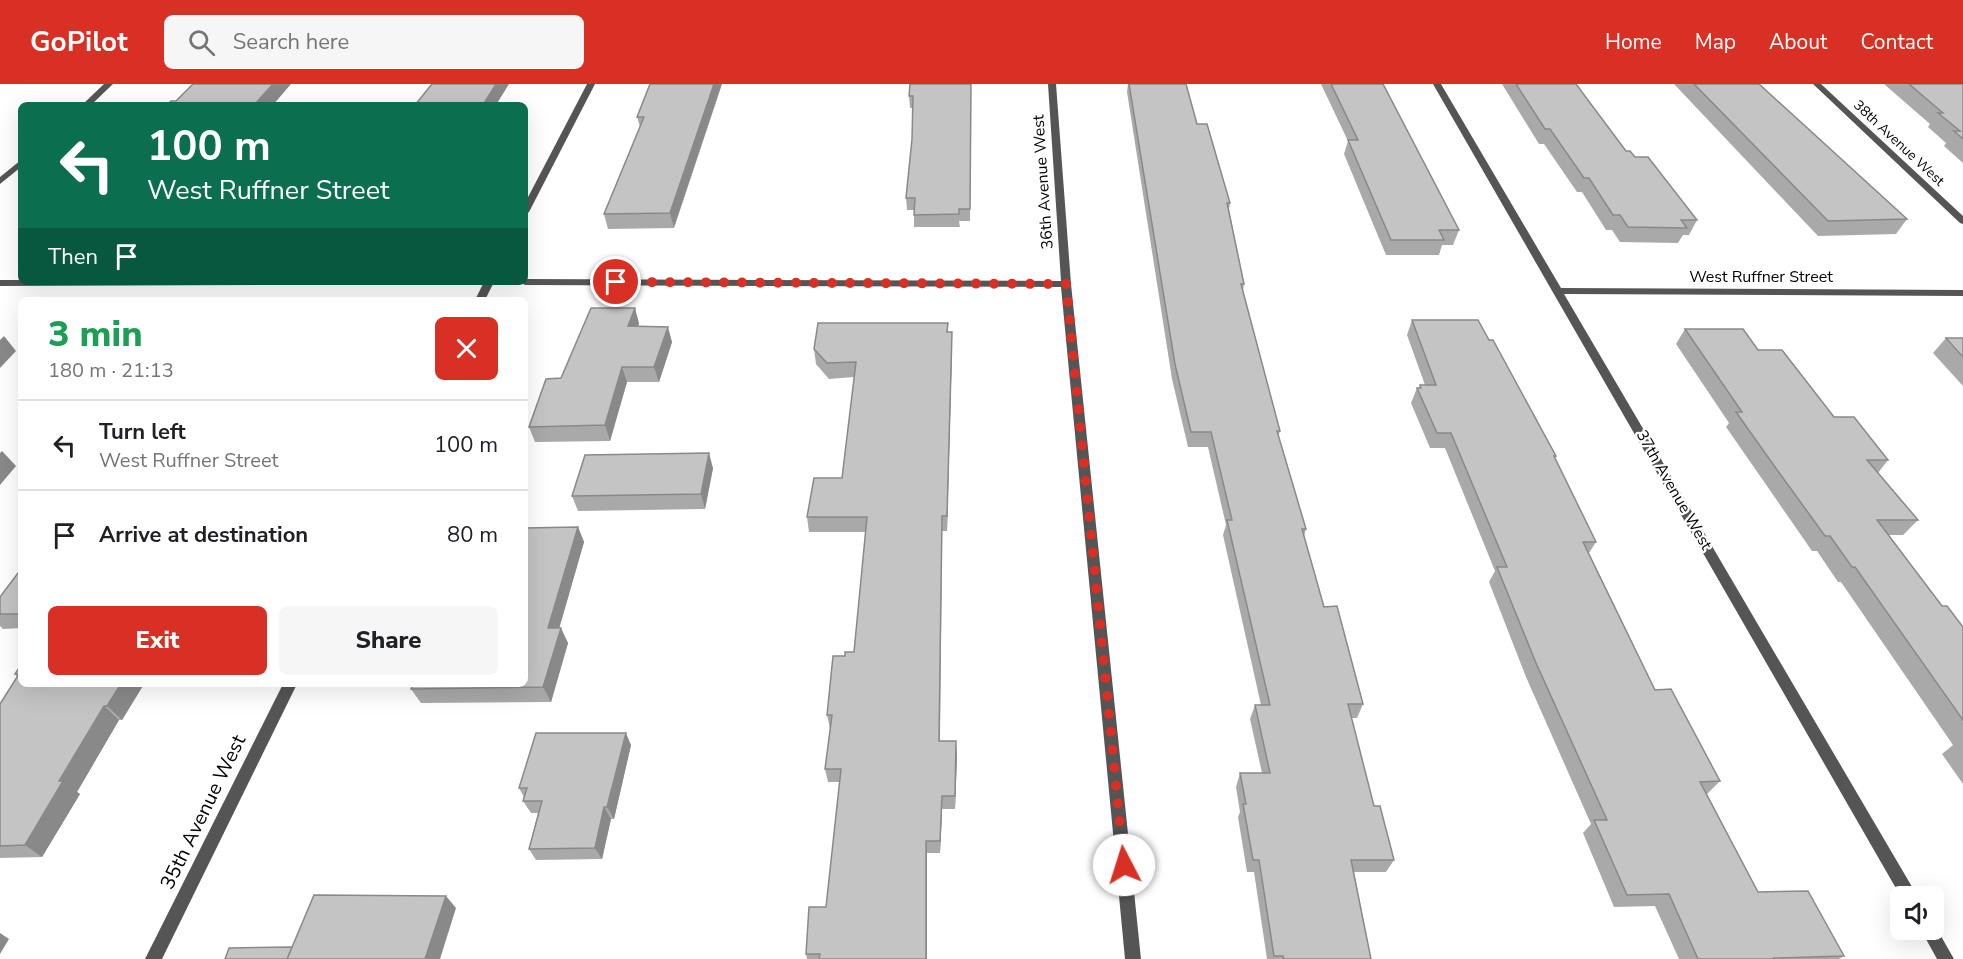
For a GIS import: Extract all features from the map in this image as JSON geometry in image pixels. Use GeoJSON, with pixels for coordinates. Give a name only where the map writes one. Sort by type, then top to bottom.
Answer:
{"type":"FeatureCollection","features":[{"type":"Feature","properties":{"kind":"street"},"geometry":{"type":"LineString","coordinates":[[89,102],[109,84]]}},
{"type":"Feature","properties":{"kind":"street"},"geometry":{"type":"LineString","coordinates":[[528,206],[591,84]]}},
{"type":"Feature","properties":{"kind":"street","name":"36th Avenue West"},"geometry":{"type":"LineString","coordinates":[[1052,84],[1066,284],[1133,959]]}},
{"type":"Feature","properties":{"kind":"street","name":"37th Avenue West"},"geometry":{"type":"LineString","coordinates":[[1437,84],[1904,886]]}},
{"type":"Feature","properties":{"kind":"street","name":"38th Avenue West"},"geometry":{"type":"LineString","coordinates":[[1817,84],[1963,221]]}},
{"type":"Feature","properties":{"kind":"street"},"geometry":{"type":"LineString","coordinates":[[0,182],[18,166]]}},
{"type":"Feature","properties":{"kind":"street"},"geometry":{"type":"LineString","coordinates":[[528,282],[1066,284]]}},
{"type":"Feature","properties":{"kind":"street"},"geometry":{"type":"LineString","coordinates":[[0,283],[18,283]]}},
{"type":"Feature","properties":{"kind":"street","name":"West Ruffner Street"},"geometry":{"type":"LineString","coordinates":[[1559,291],[1963,293]]}},
{"type":"Feature","properties":{"kind":"street","name":"35th Avenue West"},"geometry":{"type":"LineString","coordinates":[[153,959],[289,687]]}},
{"type":"Feature","properties":{"kind":"street"},"geometry":{"type":"LineString","coordinates":[[1935,940],[1946,959]]}},
{"type":"Feature","properties":{"kind":"building"},"geometry":{"type":"Polygon","coordinates":[[[193,84],[273,84],[257,102],[170,102],[176,101],[193,84]]]}},
{"type":"Feature","properties":{"kind":"building"},"geometry":{"type":"Polygon","coordinates":[[[432,84],[496,84],[485,102],[417,102],[432,84]]]}},
{"type":"Feature","properties":{"kind":"building"},"geometry":{"type":"Polygon","coordinates":[[[650,84],[714,84],[670,213],[604,214],[644,117],[637,117],[650,84]]]}},
{"type":"Feature","properties":{"kind":"building"},"geometry":{"type":"Polygon","coordinates":[[[910,84],[971,84],[970,209],[959,209],[959,214],[914,215],[915,198],[906,198],[912,139],[913,96],[909,96],[910,84]]]}},
{"type":"Feature","properties":{"kind":"building"},"geometry":{"type":"Polygon","coordinates":[[[1129,84],[1186,84],[1197,124],[1207,124],[1230,203],[1227,203],[1244,284],[1241,284],[1280,431],[1277,431],[1306,529],[1302,529],[1324,607],[1337,606],[1363,704],[1348,704],[1374,806],[1380,806],[1394,860],[1351,860],[1371,959],[1284,959],[1283,956],[1274,956],[1259,860],[1253,860],[1240,773],[1270,773],[1255,705],[1270,705],[1227,520],[1232,520],[1211,432],[1191,432],[1175,364],[1129,84]]]}},
{"type":"Feature","properties":{"kind":"building"},"geometry":{"type":"Polygon","coordinates":[[[1331,84],[1383,84],[1459,230],[1439,230],[1444,240],[1391,240],[1348,140],[1358,140],[1331,84]]]}},
{"type":"Feature","properties":{"kind":"building"},"geometry":{"type":"Polygon","coordinates":[[[1516,84],[1576,84],[1626,151],[1630,151],[1635,157],[1648,157],[1697,220],[1681,220],[1687,228],[1628,227],[1620,215],[1613,215],[1589,178],[1584,178],[1550,129],[1545,129],[1516,84]]]}},
{"type":"Feature","properties":{"kind":"building"},"geometry":{"type":"Polygon","coordinates":[[[1694,84],[1759,84],[1907,219],[1828,221],[1694,84]]]}},
{"type":"Feature","properties":{"kind":"building"},"geometry":{"type":"Polygon","coordinates":[[[1909,84],[1963,84],[1963,139],[1954,131],[1960,131],[1938,113],[1943,113],[1909,84]]]}},
{"type":"Feature","properties":{"kind":"building"},"geometry":{"type":"Polygon","coordinates":[[[591,308],[635,308],[628,326],[668,327],[654,367],[622,367],[605,425],[529,427],[546,379],[561,378],[591,308]]]}},
{"type":"Feature","properties":{"kind":"building"},"geometry":{"type":"Polygon","coordinates":[[[1412,320],[1478,320],[1489,340],[1493,340],[1556,456],[1554,456],[1596,542],[1583,542],[1655,690],[1671,689],[1720,781],[1700,782],[1758,892],[1808,891],[1844,956],[1698,959],[1669,894],[1627,895],[1594,820],[1607,820],[1536,663],[1497,567],[1507,567],[1451,433],[1437,433],[1417,388],[1421,388],[1420,385],[1436,385],[1412,320]]]}},
{"type":"Feature","properties":{"kind":"building"},"geometry":{"type":"Polygon","coordinates":[[[818,323],[948,323],[947,332],[952,332],[947,516],[942,516],[939,741],[956,741],[955,796],[942,796],[940,841],[926,841],[926,959],[819,959],[820,954],[806,954],[809,907],[826,907],[841,769],[825,769],[832,715],[827,715],[833,656],[845,656],[845,652],[854,652],[867,517],[807,517],[814,478],[842,478],[856,362],[827,363],[814,349],[818,323]]]}},
{"type":"Feature","properties":{"kind":"building"},"geometry":{"type":"Polygon","coordinates":[[[1685,329],[1743,329],[1758,350],[1782,350],[1834,417],[1854,417],[1888,460],[1867,460],[1918,520],[1877,520],[1942,606],[1947,606],[1963,627],[1963,720],[1855,567],[1852,567],[1830,536],[1825,536],[1770,460],[1736,412],[1742,412],[1685,329]]]}},
{"type":"Feature","properties":{"kind":"building"},"geometry":{"type":"Polygon","coordinates":[[[1946,338],[1963,338],[1963,357],[1946,338]]]}},
{"type":"Feature","properties":{"kind":"building"},"geometry":{"type":"Polygon","coordinates":[[[709,453],[701,494],[572,496],[585,455],[709,453]]]}},
{"type":"Feature","properties":{"kind":"building"},"geometry":{"type":"Polygon","coordinates":[[[578,527],[548,628],[561,628],[543,687],[411,689],[412,687],[528,687],[528,528],[578,527]]]}},
{"type":"Feature","properties":{"kind":"building"},"geometry":{"type":"Polygon","coordinates":[[[18,573],[18,614],[0,614],[0,597],[18,573]]]}},
{"type":"Feature","properties":{"kind":"building"},"geometry":{"type":"Polygon","coordinates":[[[18,676],[18,687],[119,687],[107,706],[104,706],[59,781],[63,781],[25,845],[0,846],[0,704],[18,676]]]}},
{"type":"Feature","properties":{"kind":"building"},"geometry":{"type":"Polygon","coordinates":[[[536,733],[626,733],[607,807],[604,807],[595,848],[529,849],[542,801],[523,801],[527,788],[519,788],[536,733]]]}},
{"type":"Feature","properties":{"kind":"building"},"geometry":{"type":"Polygon","coordinates":[[[314,895],[446,896],[425,959],[287,959],[314,895]]]}},
{"type":"Feature","properties":{"kind":"building"},"geometry":{"type":"Polygon","coordinates":[[[292,947],[287,959],[225,959],[229,948],[292,947]]]}},
{"type":"Feature","properties":{"kind":"route"},"geometry":{"type":"LineString","coordinates":[[616,282],[1066,284],[1124,865]]}}]}
